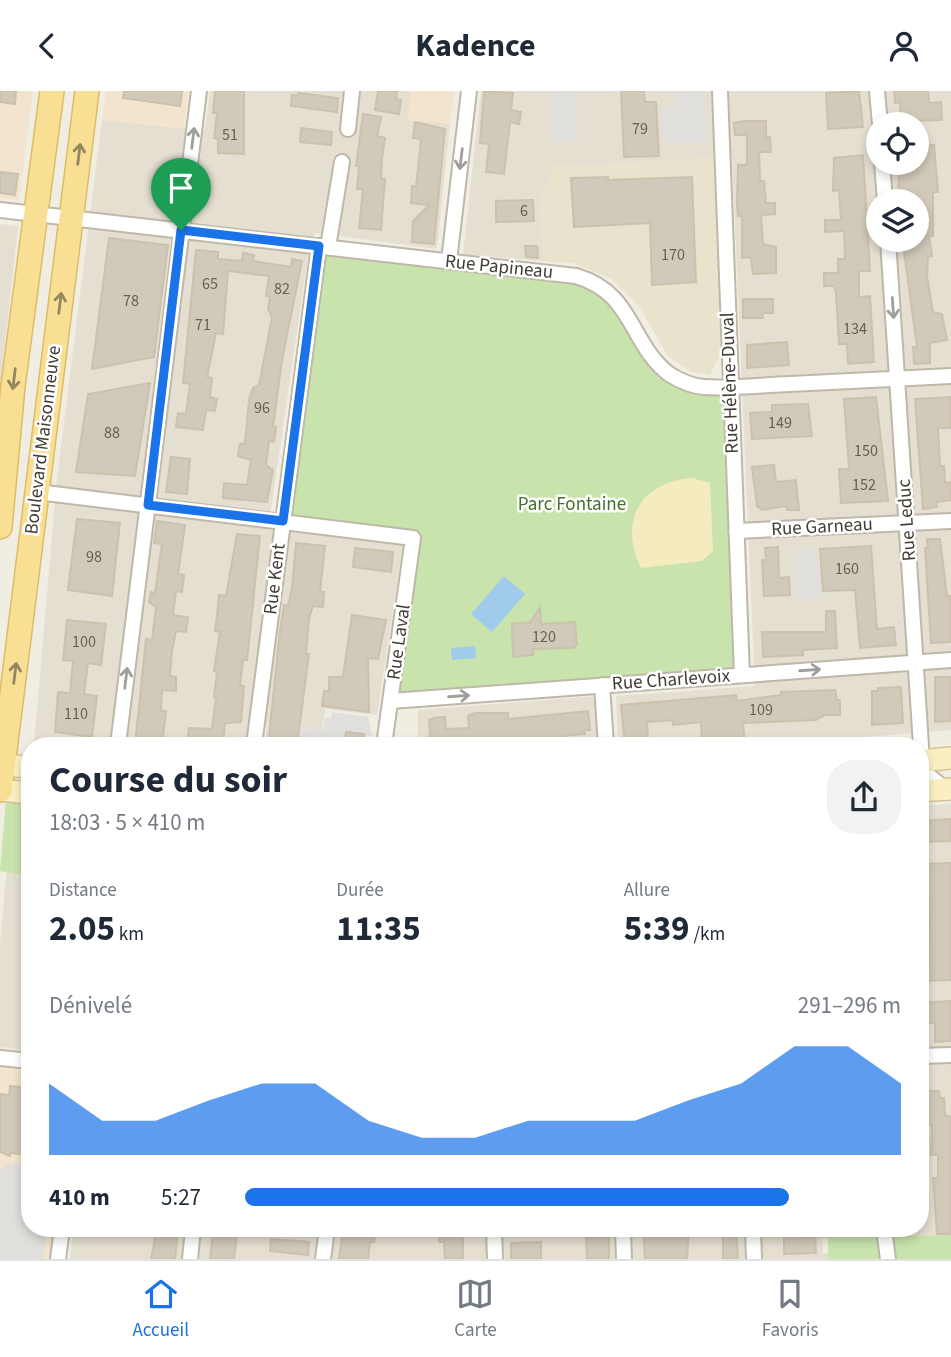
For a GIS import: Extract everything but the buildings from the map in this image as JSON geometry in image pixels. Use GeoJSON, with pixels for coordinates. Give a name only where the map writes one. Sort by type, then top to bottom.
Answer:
{"type":"FeatureCollection","features":[{"type":"Feature","properties":{"kind":"main road","name":"Boulevard Maisonneuve"},"geometry":{"type":"LineString","coordinates":[[0,527],[2,488],[34,214],[52,91]]}},
{"type":"Feature","properties":{"kind":"main road","name":"Boulevard Maisonneuve"},"geometry":{"type":"LineString","coordinates":[[0,790],[87,91]]}},
{"type":"Feature","properties":{"kind":"main road"},"geometry":{"type":"LineString","coordinates":[[929,760],[951,758]]}},
{"type":"Feature","properties":{"kind":"main road"},"geometry":{"type":"LineString","coordinates":[[2,765],[21,766]]}},
{"type":"Feature","properties":{"kind":"main road"},"geometry":{"type":"LineString","coordinates":[[929,790],[948,789]]}},
{"type":"Feature","properties":{"kind":"main road"},"geometry":{"type":"LineString","coordinates":[[0,790],[21,792]]}},
{"type":"Feature","properties":{"kind":"street"},"geometry":{"type":"LineString","coordinates":[[119,737],[199,91]]}},
{"type":"Feature","properties":{"kind":"street"},"geometry":{"type":"LineString","coordinates":[[348,129],[352,91]]}},
{"type":"Feature","properties":{"kind":"street"},"geometry":{"type":"LineString","coordinates":[[449,261],[469,91]]}},
{"type":"Feature","properties":{"kind":"street","name":"Rue Hélène-Duval"},"geometry":{"type":"LineString","coordinates":[[720,91],[742,675]]}},
{"type":"Feature","properties":{"kind":"street"},"geometry":{"type":"LineString","coordinates":[[877,91],[879,112]]}},
{"type":"Feature","properties":{"kind":"street","name":"Rue Kent"},"geometry":{"type":"LineString","coordinates":[[255,737],[323,246],[342,162]]}},
{"type":"Feature","properties":{"kind":"street","name":"Rue Papineau"},"geometry":{"type":"LineString","coordinates":[[0,210],[323,246],[589,280],[622,305],[667,372],[691,384],[730,387],[951,376]]}},
{"type":"Feature","properties":{"kind":"street","name":"Rue Leduc"},"geometry":{"type":"LineString","coordinates":[[889,252],[920,737]]}},
{"type":"Feature","properties":{"kind":"street"},"geometry":{"type":"LineString","coordinates":[[37,492],[283,521]]}},
{"type":"Feature","properties":{"kind":"street","name":"Rue Laval"},"geometry":{"type":"LineString","coordinates":[[283,521],[413,538],[385,737]]}},
{"type":"Feature","properties":{"kind":"street","name":"Rue Garneau"},"geometry":{"type":"LineString","coordinates":[[736,531],[951,521]]}},
{"type":"Feature","properties":{"kind":"street","name":"Rue Charlevoix"},"geometry":{"type":"LineString","coordinates":[[391,701],[951,660]]}},
{"type":"Feature","properties":{"kind":"street"},"geometry":{"type":"LineString","coordinates":[[602,685],[605,737]]}},
{"type":"Feature","properties":{"kind":"street"},"geometry":{"type":"LineString","coordinates":[[929,775],[948,789]]}},
{"type":"Feature","properties":{"kind":"street"},"geometry":{"type":"LineString","coordinates":[[929,1056],[951,1055]]}},
{"type":"Feature","properties":{"kind":"street"},"geometry":{"type":"LineString","coordinates":[[0,1058],[21,1061]]}},
{"type":"Feature","properties":{"kind":"street"},"geometry":{"type":"LineString","coordinates":[[58,1259],[61,1237]]}},
{"type":"Feature","properties":{"kind":"street"},"geometry":{"type":"LineString","coordinates":[[190,1259],[192,1237]]}},
{"type":"Feature","properties":{"kind":"street"},"geometry":{"type":"LineString","coordinates":[[323,1259],[326,1237]]}},
{"type":"Feature","properties":{"kind":"street"},"geometry":{"type":"LineString","coordinates":[[494,1237],[495,1259]]}},
{"type":"Feature","properties":{"kind":"street"},"geometry":{"type":"LineString","coordinates":[[623,1237],[624,1259]]}},
{"type":"Feature","properties":{"kind":"street"},"geometry":{"type":"LineString","coordinates":[[753,1237],[754,1259]]}},
{"type":"Feature","properties":{"kind":"street"},"geometry":{"type":"LineString","coordinates":[[885,1237],[888,1259]]}},
{"type":"Feature","properties":{"kind":"shaded area"},"geometry":{"type":"Polygon","coordinates":[[[0,91],[33,91],[19,200],[0,198],[0,91]]]}},
{"type":"Feature","properties":{"kind":"shaded area"},"geometry":{"type":"Polygon","coordinates":[[[106,91],[189,91],[184,129],[102,120],[106,91]]]}},
{"type":"Feature","properties":{"kind":"shaded area"},"geometry":{"type":"Polygon","coordinates":[[[210,91],[411,91],[408,120],[450,124],[437,249],[315,233],[308,255],[268,530],[403,544],[377,715],[325,709],[322,730],[266,724],[264,737],[35,737],[57,479],[102,120],[205,130],[210,91]]]}},
{"type":"Feature","properties":{"kind":"shaded area"},"geometry":{"type":"Polygon","coordinates":[[[411,91],[455,91],[450,124],[408,120],[411,91]]]}},
{"type":"Feature","properties":{"kind":"shaded area"},"geometry":{"type":"Polygon","coordinates":[[[481,91],[951,91],[951,730],[865,737],[618,737],[616,696],[755,686],[732,157],[553,167],[540,203],[543,261],[463,254],[481,91]]]}},
{"type":"Feature","properties":{"kind":"shaded area"},"geometry":{"type":"Polygon","coordinates":[[[552,91],[577,91],[578,141],[553,141],[552,91]]]}},
{"type":"Feature","properties":{"kind":"shaded area"},"geometry":{"type":"Polygon","coordinates":[[[703,91],[707,142],[671,143],[661,134],[660,108],[675,107],[675,92],[703,91]]]}},
{"type":"Feature","properties":{"kind":"shaded area"},"geometry":{"type":"Polygon","coordinates":[[[714,157],[722,350],[710,375],[691,372],[668,356],[639,306],[612,279],[573,263],[543,261],[540,203],[553,167],[714,157]]]}},
{"type":"Feature","properties":{"kind":"shaded area"},"geometry":{"type":"Polygon","coordinates":[[[0,224],[18,226],[0,389],[0,224]]]}},
{"type":"Feature","properties":{"kind":"shaded area"},"geometry":{"type":"Polygon","coordinates":[[[818,549],[821,598],[797,600],[795,550],[818,549]]]}},
{"type":"Feature","properties":{"kind":"shaded area"},"geometry":{"type":"Polygon","coordinates":[[[598,696],[602,737],[418,737],[418,710],[598,696]]]}},
{"type":"Feature","properties":{"kind":"shaded area"},"geometry":{"type":"Polygon","coordinates":[[[332,712],[368,717],[372,736],[347,734],[346,737],[266,737],[267,725],[323,730],[325,718],[331,718],[332,712]]]}},
{"type":"Feature","properties":{"kind":"shaded area"},"geometry":{"type":"Polygon","coordinates":[[[951,804],[951,1235],[929,1235],[929,805],[951,804]]]}},
{"type":"Feature","properties":{"kind":"shaded area"},"geometry":{"type":"Polygon","coordinates":[[[7,864],[21,866],[21,1050],[0,1047],[0,945],[7,864]]]}},
{"type":"Feature","properties":{"kind":"shaded area"},"geometry":{"type":"Polygon","coordinates":[[[0,1058],[21,1060],[21,1237],[61,1237],[58,1259],[0,1259],[0,1058]]]}},
{"type":"Feature","properties":{"kind":"shaded area"},"geometry":{"type":"Polygon","coordinates":[[[9,1163],[21,1164],[21,1237],[46,1237],[43,1259],[0,1259],[0,1170],[9,1163]]]}},
{"type":"Feature","properties":{"kind":"shaded area"},"geometry":{"type":"Polygon","coordinates":[[[72,1237],[822,1237],[823,1253],[879,1251],[879,1259],[70,1259],[72,1237]]]}},
{"type":"Feature","properties":{"kind":"green space","name":"Parc Fontaine"},"geometry":{"type":"Polygon","coordinates":[[[319,246],[589,280],[667,372],[730,387],[742,675],[391,701],[414,544],[283,521],[319,246]]]}},
{"type":"Feature","properties":{"kind":"green space"},"geometry":{"type":"Polygon","coordinates":[[[6,799],[21,801],[21,874],[0,871],[6,799]]]}},
{"type":"Feature","properties":{"kind":"green space"},"geometry":{"type":"Polygon","coordinates":[[[951,1235],[951,1259],[828,1259],[828,1238],[759,1238],[951,1235]]]}},
{"type":"Feature","properties":{"kind":"sand"},"geometry":{"type":"Polygon","coordinates":[[[692,478],[710,483],[713,551],[702,561],[641,568],[634,551],[632,535],[633,520],[638,507],[659,487],[692,478]]]}},
{"type":"Feature","properties":{"kind":"water"},"geometry":{"type":"Polygon","coordinates":[[[504,576],[525,594],[492,632],[471,614],[504,576]]]}},
{"type":"Feature","properties":{"kind":"water"},"geometry":{"type":"Polygon","coordinates":[[[475,646],[476,658],[452,660],[451,648],[475,646]]]}},
{"type":"Feature","properties":{"kind":"route"},"geometry":{"type":"LineString","coordinates":[[181,230],[319,246],[283,521],[148,505],[181,230]]}}]}
